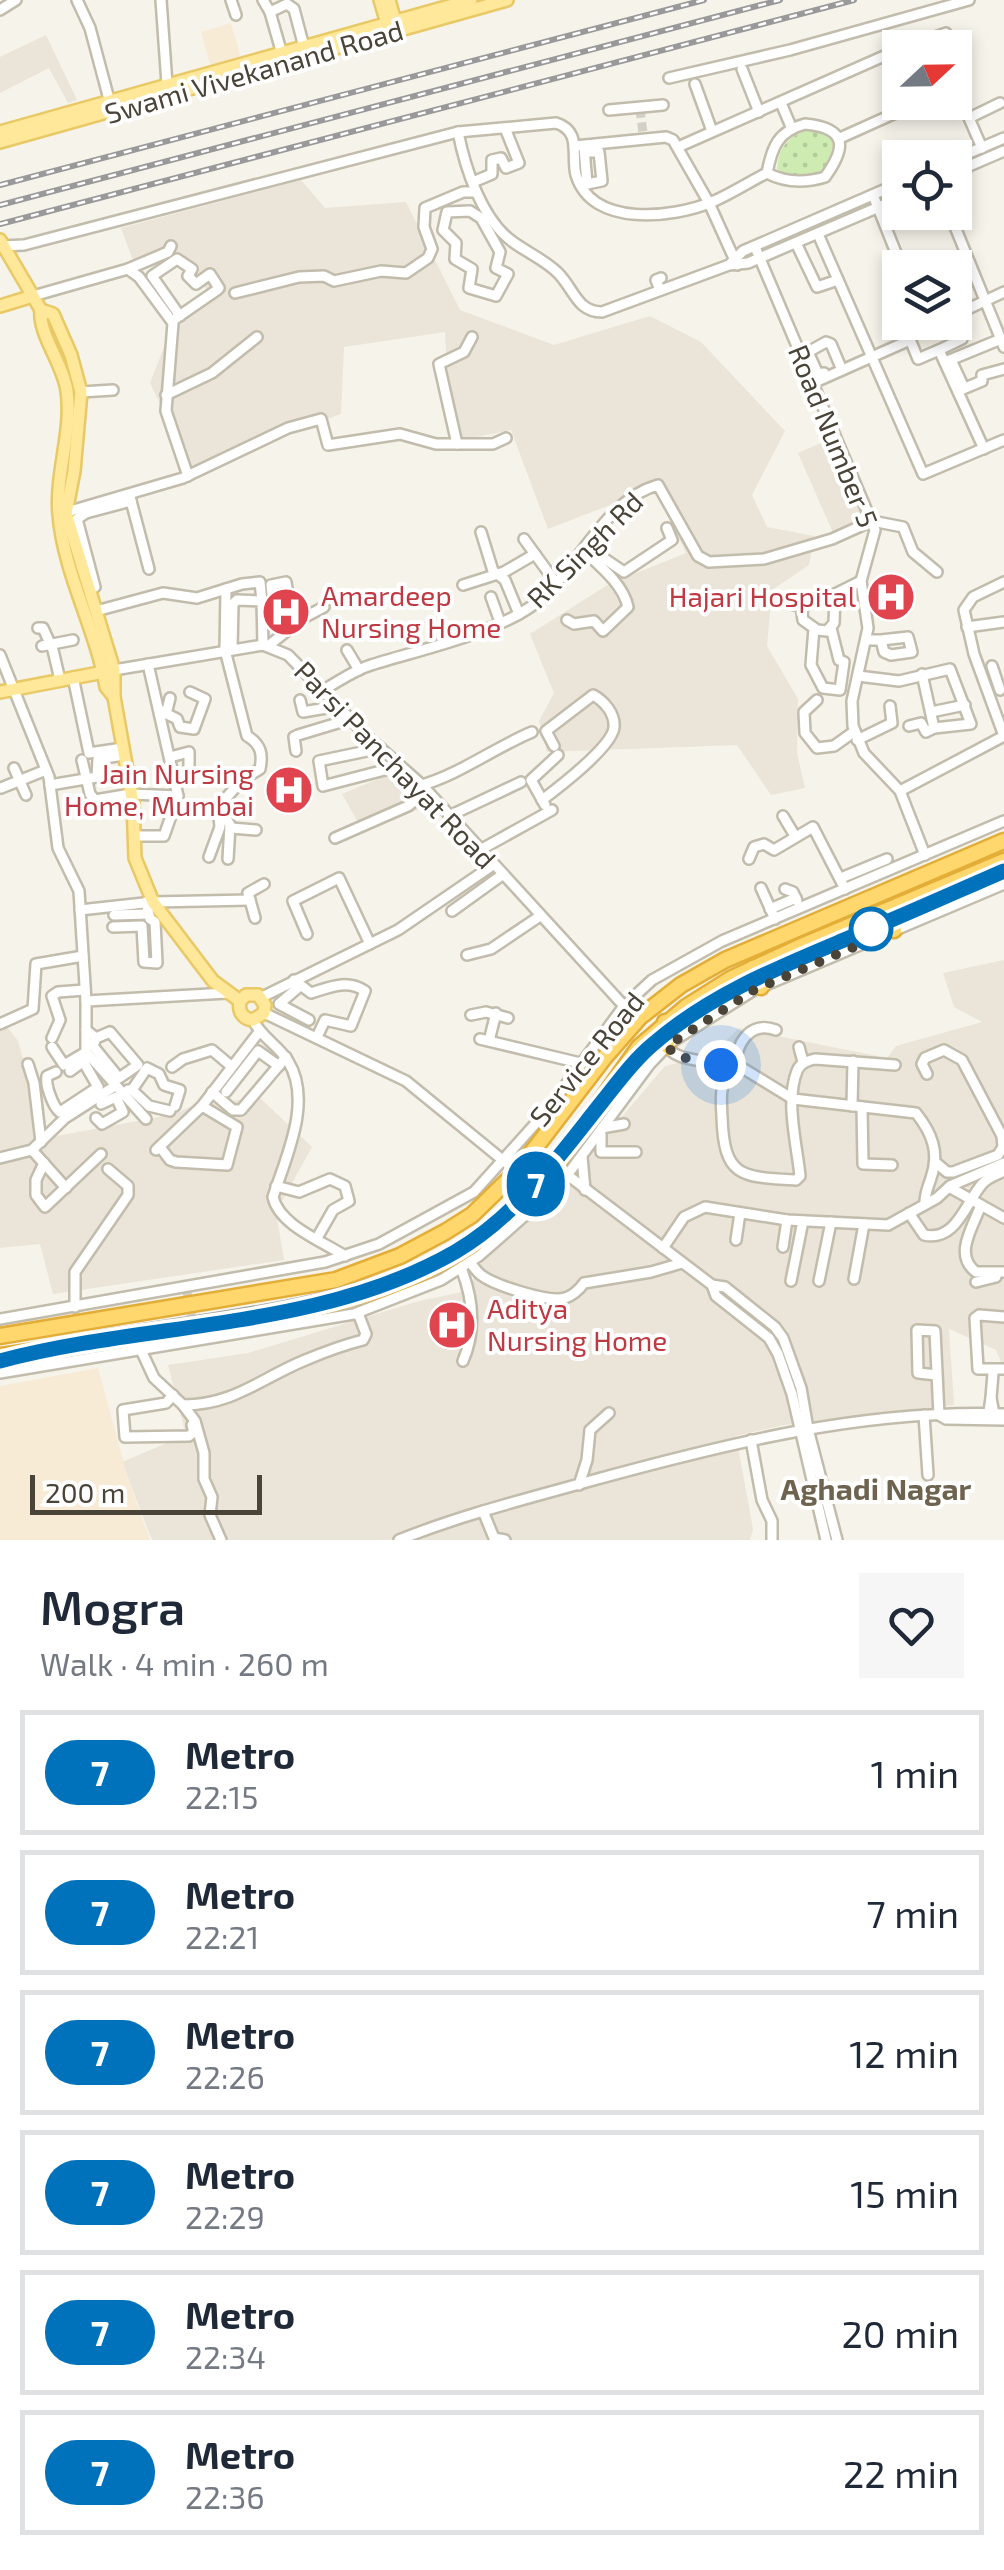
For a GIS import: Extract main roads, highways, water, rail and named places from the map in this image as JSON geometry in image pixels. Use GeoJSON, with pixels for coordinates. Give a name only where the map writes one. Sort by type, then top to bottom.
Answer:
{"type":"FeatureCollection","features":[{"type":"Feature","properties":{"kind":"highway"},"geometry":{"type":"LineString","coordinates":[[0,1336],[336,1280],[400,1256],[472,1215],[536,1147],[640,1017],[681,985],[725,960],[1004,841]]}},
{"type":"Feature","properties":{"kind":"highway"},"geometry":{"type":"LineString","coordinates":[[0,1356],[274,1316],[342,1302],[374,1292],[454,1254],[509,1217],[528,1193],[560,1170],[619,1071],[665,1022],[753,968],[1004,861]]}},
{"type":"Feature","properties":{"kind":"highway"},"geometry":{"type":"LineString","coordinates":[[887,911],[894,930]]}},
{"type":"Feature","properties":{"kind":"highway"},"geometry":{"type":"LineString","coordinates":[[753,968],[761,987]]}},
{"type":"Feature","properties":{"kind":"highway"},"geometry":{"type":"LineString","coordinates":[[665,1022],[667,1046]]}},
{"type":"Feature","properties":{"kind":"main road"},"geometry":{"type":"LineString","coordinates":[[380,0],[393,27]]}},
{"type":"Feature","properties":{"kind":"main road"},"geometry":{"type":"LineString","coordinates":[[390,0],[393,27]]}},
{"type":"Feature","properties":{"kind":"main road","name":"Swami Vivekanand Road"},"geometry":{"type":"LineString","coordinates":[[0,142],[472,3],[507,0]]}},
{"type":"Feature","properties":{"kind":"main road","name":"Swami Vivekanand Road"},"geometry":{"type":"LineString","coordinates":[[0,132],[110,102],[302,41],[393,27]]}},
{"type":"Feature","properties":{"kind":"main road"},"geometry":{"type":"LineString","coordinates":[[1,243],[71,355],[80,392],[74,471],[62,513],[79,545],[96,612],[109,671],[106,687],[114,697],[131,794],[135,858],[149,906],[213,981],[240,1002]]}},
{"type":"Feature","properties":{"kind":"main road"},"geometry":{"type":"LineString","coordinates":[[0,306],[33,296]]}},
{"type":"Feature","properties":{"kind":"main road"},"geometry":{"type":"LineString","coordinates":[[45,315],[68,394],[62,513],[72,576],[109,671]]}},
{"type":"Feature","properties":{"kind":"main road"},"geometry":{"type":"LineString","coordinates":[[0,692],[109,671]]}},
{"type":"Feature","properties":{"kind":"main road"},"geometry":{"type":"LineString","coordinates":[[250,994],[262,998],[266,1005],[258,1022],[241,1014],[240,1002],[250,994]]}},
{"type":"Feature","properties":{"kind":"tunnel"},"geometry":{"type":"LineString","coordinates":[[640,109],[643,133]]}},
{"type":"Feature","properties":{"kind":"tunnel"},"geometry":{"type":"LineString","coordinates":[[186,1287],[196,1340]]}},
{"type":"Feature","properties":{"kind":"railway"},"geometry":{"type":"LineString","coordinates":[[0,185],[704,0]]}},
{"type":"Feature","properties":{"kind":"railway"},"geometry":{"type":"LineString","coordinates":[[0,205],[780,0]]}},
{"type":"Feature","properties":{"kind":"railway"},"geometry":{"type":"LineString","coordinates":[[0,224],[854,0]]}},
{"type":"Feature","properties":{"kind":"railway"},"geometry":{"type":"LineString","coordinates":[[0,1354],[340,1290],[395,1273],[448,1249],[511,1204],[635,1054],[682,1013],[765,968],[1004,864]]}},
{"type":"Feature","properties":{"kind":"metro line","name":"7"},"geometry":{"type":"LineString","coordinates":[[0,1361],[80,1343],[343,1299],[406,1276],[494,1226],[531,1190],[635,1062],[671,1029],[726,993],[780,967],[1004,871]]}},
{"type":"Feature","properties":{"kind":"place","name":"Hajari Hospital"},"geometry":{"type":"Point","coordinates":[891,597]}},
{"type":"Feature","properties":{"kind":"place","name":"Amardeep Nursing Home"},"geometry":{"type":"Point","coordinates":[286,612]}},
{"type":"Feature","properties":{"kind":"place","name":"Jain Nursing Home, Mumbai"},"geometry":{"type":"Point","coordinates":[289,790]}},
{"type":"Feature","properties":{"kind":"place","name":"Aditya Nursing Home"},"geometry":{"type":"Point","coordinates":[452,1325]}},
{"type":"Feature","properties":{"kind":"district","name":"Aghadi Nagar"},"geometry":{"type":"Point","coordinates":[876,1490]}}]}
